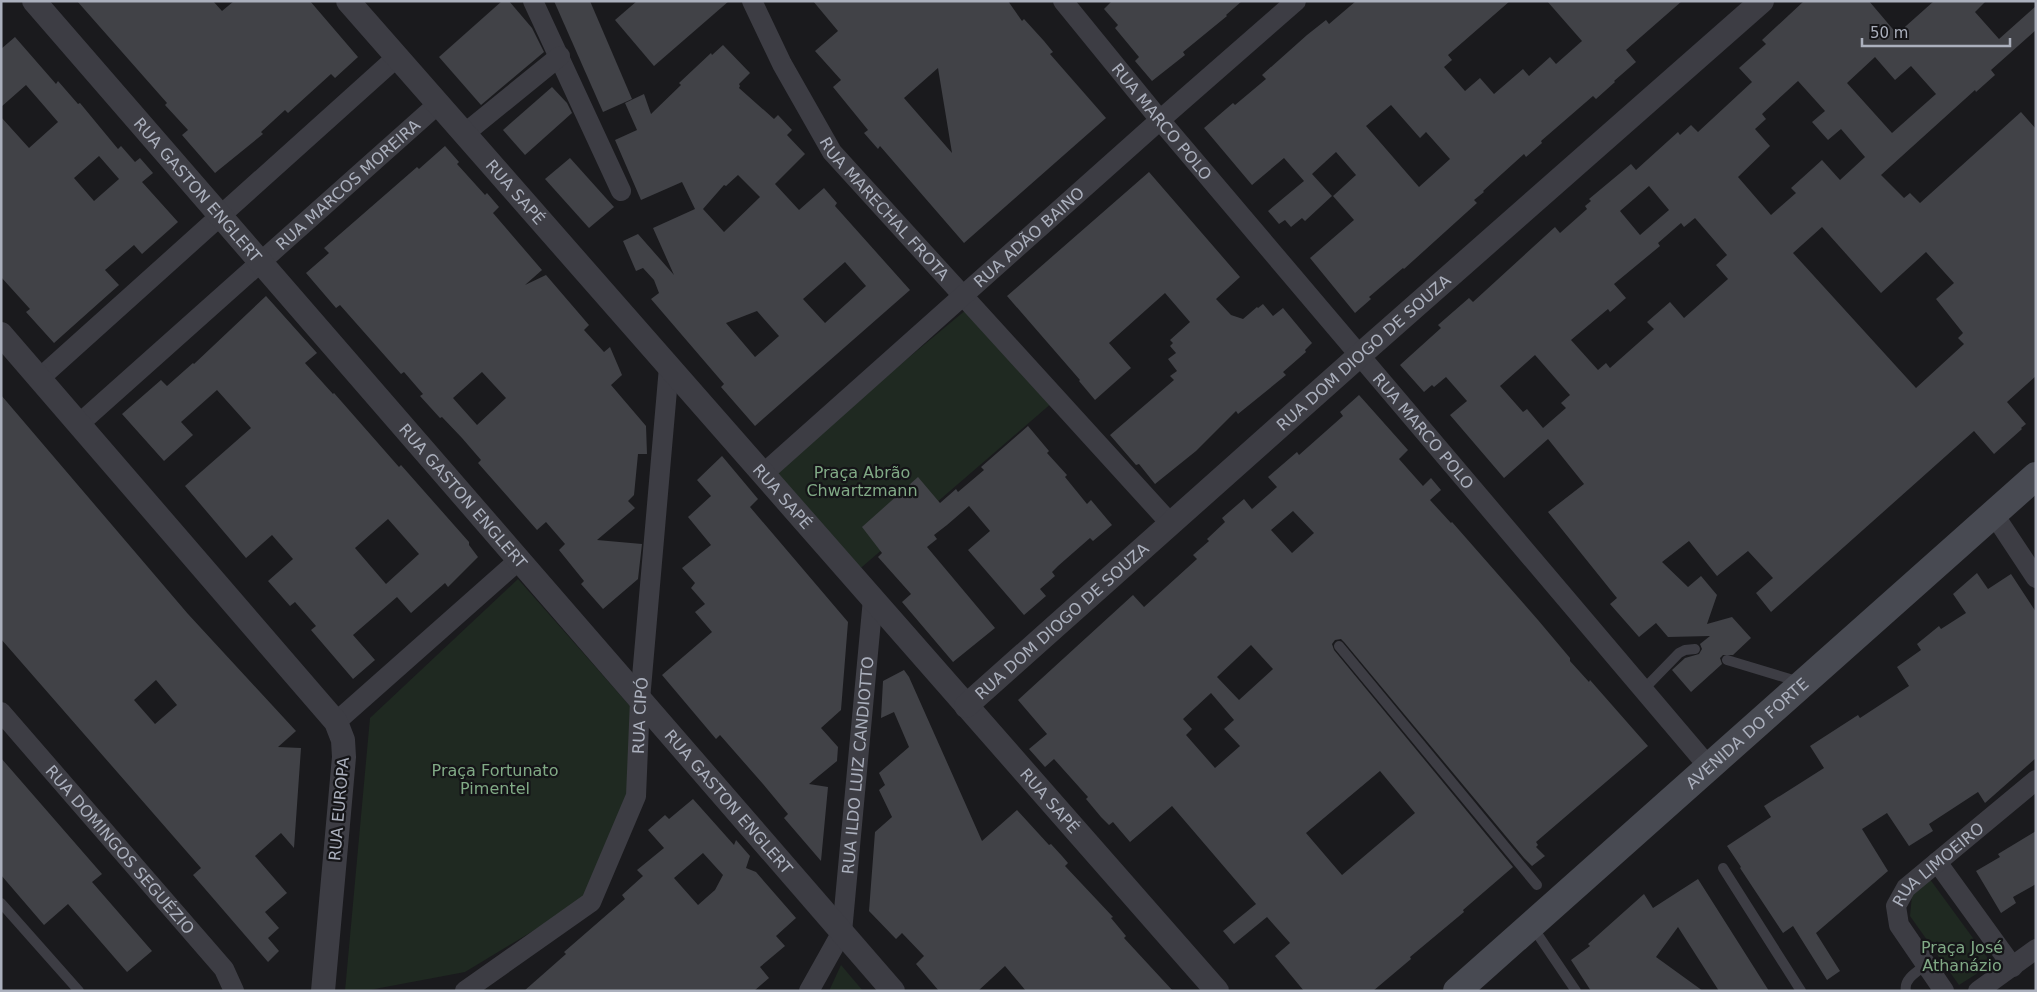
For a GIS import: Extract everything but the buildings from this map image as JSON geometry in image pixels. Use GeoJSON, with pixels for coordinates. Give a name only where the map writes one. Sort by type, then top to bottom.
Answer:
{"type":"FeatureCollection","features":[{"type":"Feature","properties":{"kind":"main road","name":"AVENIDA DO FORTE"},"geometry":{"type":"LineString","coordinates":[[1457,991],[2036,476]]}},
{"type":"Feature","properties":{"kind":"street","name":"RUA GASTON ENGLERT"},"geometry":{"type":"LineString","coordinates":[[34,1],[893,991]]}},
{"type":"Feature","properties":{"kind":"street","name":"RUA SAPÉ"},"geometry":{"type":"LineString","coordinates":[[348,1],[1217,991]]}},
{"type":"Feature","properties":{"kind":"street"},"geometry":{"type":"LineString","coordinates":[[533,1],[621,191]]}},
{"type":"Feature","properties":{"kind":"street","name":"RUA MARECHAL FROTA"},"geometry":{"type":"LineString","coordinates":[[752,1],[782,64],[832,152],[1170,524]]}},
{"type":"Feature","properties":{"kind":"street","name":"RUA MARCO POLO"},"geometry":{"type":"LineString","coordinates":[[1064,1],[1160,120],[1708,766]]}},
{"type":"Feature","properties":{"kind":"street","name":"RUA ADÃO BAINO"},"geometry":{"type":"LineString","coordinates":[[763,474],[1296,1]]}},
{"type":"Feature","properties":{"kind":"street","name":"RUA DOM DIOGO DE SOUZA"},"geometry":{"type":"LineString","coordinates":[[966,706],[1360,355],[1762,1]]}},
{"type":"Feature","properties":{"kind":"street"},"geometry":{"type":"LineString","coordinates":[[464,134],[560,56]]}},
{"type":"Feature","properties":{"kind":"street"},"geometry":{"type":"LineString","coordinates":[[40,378],[397,57]]}},
{"type":"Feature","properties":{"kind":"street","name":"RUA MARCOS MOREIRA"},"geometry":{"type":"LineString","coordinates":[[79,424],[438,104]]}},
{"type":"Feature","properties":{"kind":"street"},"geometry":{"type":"LineString","coordinates":[[1,334],[336,722],[519,560]]}},
{"type":"Feature","properties":{"kind":"street","name":"RUA CIPÓ"},"geometry":{"type":"LineString","coordinates":[[465,991],[591,902],[636,796],[640,700],[669,367]]}},
{"type":"Feature","properties":{"kind":"street"},"geometry":{"type":"LineString","coordinates":[[1994,513],[2036,578]]}},
{"type":"Feature","properties":{"kind":"street","name":"RUA ILDO LUIZ CANDIOTTO"},"geometry":{"type":"LineString","coordinates":[[842,932],[873,599]]}},
{"type":"Feature","properties":{"kind":"street","name":"RUA DOMINGOS SEGUÉZIO"},"geometry":{"type":"LineString","coordinates":[[1,712],[224,969],[234,991]]}},
{"type":"Feature","properties":{"kind":"street","name":"RUA EUROPA"},"geometry":{"type":"LineString","coordinates":[[323,991],[344,757],[343,740],[336,722]]}},
{"type":"Feature","properties":{"kind":"street","name":"RUA LIMOEIRO"},"geometry":{"type":"LineString","coordinates":[[1944,991],[1899,925],[1896,906],[1906,888],[2036,780]]}},
{"type":"Feature","properties":{"kind":"street"},"geometry":{"type":"LineString","coordinates":[[1937,862],[2013,967]]}},
{"type":"Feature","properties":{"kind":"street"},"geometry":{"type":"LineString","coordinates":[[809,991],[842,932]]}},
{"type":"Feature","properties":{"kind":"street"},"geometry":{"type":"LineString","coordinates":[[1978,991],[2036,949]]}},
{"type":"Feature","properties":{"kind":"lane"},"geometry":{"type":"LineString","coordinates":[[1339,646],[1536,885]]}},
{"type":"Feature","properties":{"kind":"lane"},"geometry":{"type":"LineString","coordinates":[[1644,689],[1680,653],[1694,649]]}},
{"type":"Feature","properties":{"kind":"lane"},"geometry":{"type":"LineString","coordinates":[[1727,660],[1804,683]]}},
{"type":"Feature","properties":{"kind":"lane"},"geometry":{"type":"LineString","coordinates":[[1723,868],[1801,991]]}},
{"type":"Feature","properties":{"kind":"lane"},"geometry":{"type":"LineString","coordinates":[[1,903],[79,991]]}},
{"type":"Feature","properties":{"kind":"lane"},"geometry":{"type":"LineString","coordinates":[[1532,925],[1576,991]]}},
{"type":"Feature","properties":{"kind":"lane"},"geometry":{"type":"LineString","coordinates":[[1906,991],[1907,981],[1926,965]]}},
{"type":"Feature","properties":{"kind":"green space","name":"Praça Abrão Chwartzmann"},"geometry":{"type":"Polygon","coordinates":[[[967,309],[1053,402],[855,573],[769,474],[967,309]]]}},
{"type":"Feature","properties":{"kind":"green space","name":"Praça Fortunato Pimentel"},"geometry":{"type":"Polygon","coordinates":[[[518,579],[630,706],[630,792],[586,899],[465,972],[364,991],[345,991],[370,718],[518,579]]]}},
{"type":"Feature","properties":{"kind":"green space","name":"Praça José Athanázio"},"geometry":{"type":"Polygon","coordinates":[[[1929,878],[1992,964],[1959,985],[1910,916],[1912,895],[1929,878]]]}},
{"type":"Feature","properties":{"kind":"green space"},"geometry":{"type":"Polygon","coordinates":[[[841,965],[863,991],[829,991],[841,965]]]}}]}
